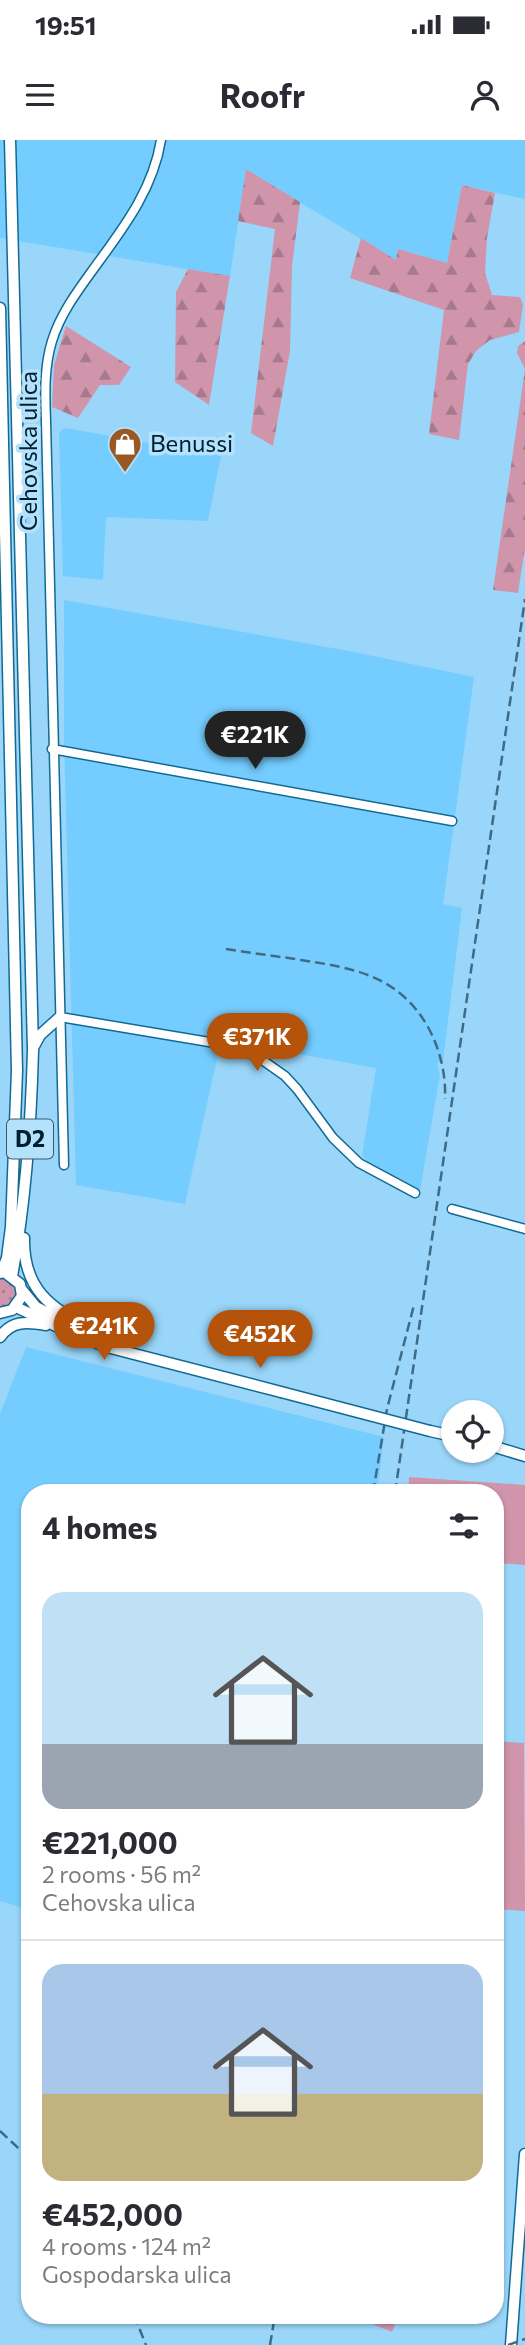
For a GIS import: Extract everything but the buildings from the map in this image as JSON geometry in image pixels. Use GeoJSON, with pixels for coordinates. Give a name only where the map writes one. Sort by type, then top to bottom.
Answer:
{"type":"FeatureCollection","features":[{"type":"Feature","properties":{"kind":"main road","name":"D2"},"geometry":{"type":"LineString","coordinates":[[0,308],[17,998],[17,1227],[1,1273],[12,1276],[17,1227],[29,1160],[33,1050],[10,140]]}},
{"type":"Feature","properties":{"kind":"main road"},"geometry":{"type":"LineString","coordinates":[[33,1050],[40,1035],[60,1017]]}},
{"type":"Feature","properties":{"kind":"main road"},"geometry":{"type":"LineString","coordinates":[[0,1245],[17,1227]]}},
{"type":"Feature","properties":{"kind":"main road"},"geometry":{"type":"LineString","coordinates":[[17,1227],[26,1266],[43,1298],[60,1313],[128,1352]]}},
{"type":"Feature","properties":{"kind":"main road"},"geometry":{"type":"LineString","coordinates":[[12,1276],[17,1279],[30,1303],[44,1312],[105,1338]]}},
{"type":"Feature","properties":{"kind":"main road"},"geometry":{"type":"LineString","coordinates":[[0,1323],[22,1296],[22,1290]]}},
{"type":"Feature","properties":{"kind":"main road"},"geometry":{"type":"LineString","coordinates":[[8,1311],[89,1341],[441,1433]]}},
{"type":"Feature","properties":{"kind":"main road"},"geometry":{"type":"LineString","coordinates":[[0,1337],[7,1328],[20,1322],[58,1328]]}},
{"type":"Feature","properties":{"kind":"main road"},"geometry":{"type":"LineString","coordinates":[[504,1449],[525,1455]]}},
{"type":"Feature","properties":{"kind":"main road"},"geometry":{"type":"LineString","coordinates":[[511,2345],[525,2154]]}},
{"type":"Feature","properties":{"kind":"street","name":"Cehovska ulica"},"geometry":{"type":"LineString","coordinates":[[64,1165],[45,389],[49,354],[57,327],[72,298],[125,226],[144,194],[161,140]]}},
{"type":"Feature","properties":{"kind":"street"},"geometry":{"type":"LineString","coordinates":[[52,749],[453,821]]}},
{"type":"Feature","properties":{"kind":"street"},"geometry":{"type":"LineString","coordinates":[[60,1017],[227,1045],[258,1057],[285,1076],[333,1138],[359,1163],[415,1193]]}},
{"type":"Feature","properties":{"kind":"street"},"geometry":{"type":"LineString","coordinates":[[452,1209],[525,1228]]}},
{"type":"Feature","properties":{"kind":"shaded area"},"geometry":{"type":"Polygon","coordinates":[[[0,140],[525,140],[525,199],[462,185],[447,263],[398,249],[396,260],[246,170],[230,276],[0,238],[0,140]]]}},
{"type":"Feature","properties":{"kind":"shaded area"},"geometry":{"type":"Polygon","coordinates":[[[66,428],[221,456],[208,521],[106,517],[103,580],[63,576],[59,434],[66,428]]]}},
{"type":"Feature","properties":{"kind":"shaded area"},"geometry":{"type":"Polygon","coordinates":[[[64,600],[349,651],[474,677],[443,904],[462,908],[443,1061],[437,1063],[440,1075],[420,1190],[369,1163],[362,1156],[376,1068],[221,1040],[185,1204],[76,1185],[64,741],[64,600]]]}},
{"type":"Feature","properties":{"kind":"shaded area"},"geometry":{"type":"Polygon","coordinates":[[[26,1347],[384,1437],[378,1484],[21,1484],[21,1907],[0,1901],[0,1414],[26,1347]]]}},
{"type":"Feature","properties":{"kind":"green space"},"geometry":{"type":"Polygon","coordinates":[[[246,169],[300,202],[292,266],[290,351],[273,446],[251,433],[275,229],[238,221],[246,169]]]}},
{"type":"Feature","properties":{"kind":"green space"},"geometry":{"type":"Polygon","coordinates":[[[462,185],[495,193],[487,238],[485,273],[492,295],[520,297],[523,305],[519,332],[490,340],[476,351],[468,364],[459,440],[429,434],[444,310],[350,278],[361,238],[396,260],[398,249],[447,263],[462,185]]]}},
{"type":"Feature","properties":{"kind":"green space"},"geometry":{"type":"Polygon","coordinates":[[[188,269],[230,276],[209,405],[175,382],[176,292],[188,269]]]}},
{"type":"Feature","properties":{"kind":"green space"},"geometry":{"type":"Polygon","coordinates":[[[66,326],[131,367],[119,385],[100,385],[78,418],[52,407],[54,365],[66,326]]]}},
{"type":"Feature","properties":{"kind":"green space"},"geometry":{"type":"Polygon","coordinates":[[[525,341],[525,369],[517,353],[518,346],[525,341]]]}},
{"type":"Feature","properties":{"kind":"green space"},"geometry":{"type":"Polygon","coordinates":[[[525,369],[525,548],[518,593],[493,590],[525,369]]]}},
{"type":"Feature","properties":{"kind":"green space"},"geometry":{"type":"Polygon","coordinates":[[[2,1277],[15,1284],[18,1298],[7,1308],[0,1308],[2,1277]]]}},
{"type":"Feature","properties":{"kind":"green space"},"geometry":{"type":"Polygon","coordinates":[[[409,1477],[525,1485],[525,1565],[504,1564],[504,1484],[409,1484],[409,1477]]]}},
{"type":"Feature","properties":{"kind":"green space"},"geometry":{"type":"Polygon","coordinates":[[[504,1742],[524,1743],[525,1911],[504,1910],[504,1742]]]}},
{"type":"Feature","properties":{"kind":"green space"},"geometry":{"type":"Polygon","coordinates":[[[372,2324],[395,2324],[392,2332],[372,2324]]]}},
{"type":"Feature","properties":{"kind":"railway"},"geometry":{"type":"LineString","coordinates":[[396,1484],[525,599]]}},
{"type":"Feature","properties":{"kind":"railway"},"geometry":{"type":"LineString","coordinates":[[226,949],[339,967],[374,977],[389,985],[416,1010],[432,1035],[443,1071],[445,1099]]}},
{"type":"Feature","properties":{"kind":"railway"},"geometry":{"type":"LineString","coordinates":[[374,1484],[387,1409],[414,1305]]}},
{"type":"Feature","properties":{"kind":"railway"},"geometry":{"type":"LineString","coordinates":[[0,2131],[21,2151]]}},
{"type":"Feature","properties":{"kind":"railway"},"geometry":{"type":"LineString","coordinates":[[138,2324],[146,2345]]}},
{"type":"Feature","properties":{"kind":"railway"},"geometry":{"type":"LineString","coordinates":[[270,2345],[274,2324]]}},
{"type":"Feature","properties":{"kind":"railway"},"geometry":{"type":"LineString","coordinates":[[508,2345],[525,2339]]}},
{"type":"Feature","properties":{"kind":"place","name":"Benussi"},"geometry":{"type":"Point","coordinates":[125,474]}}]}
